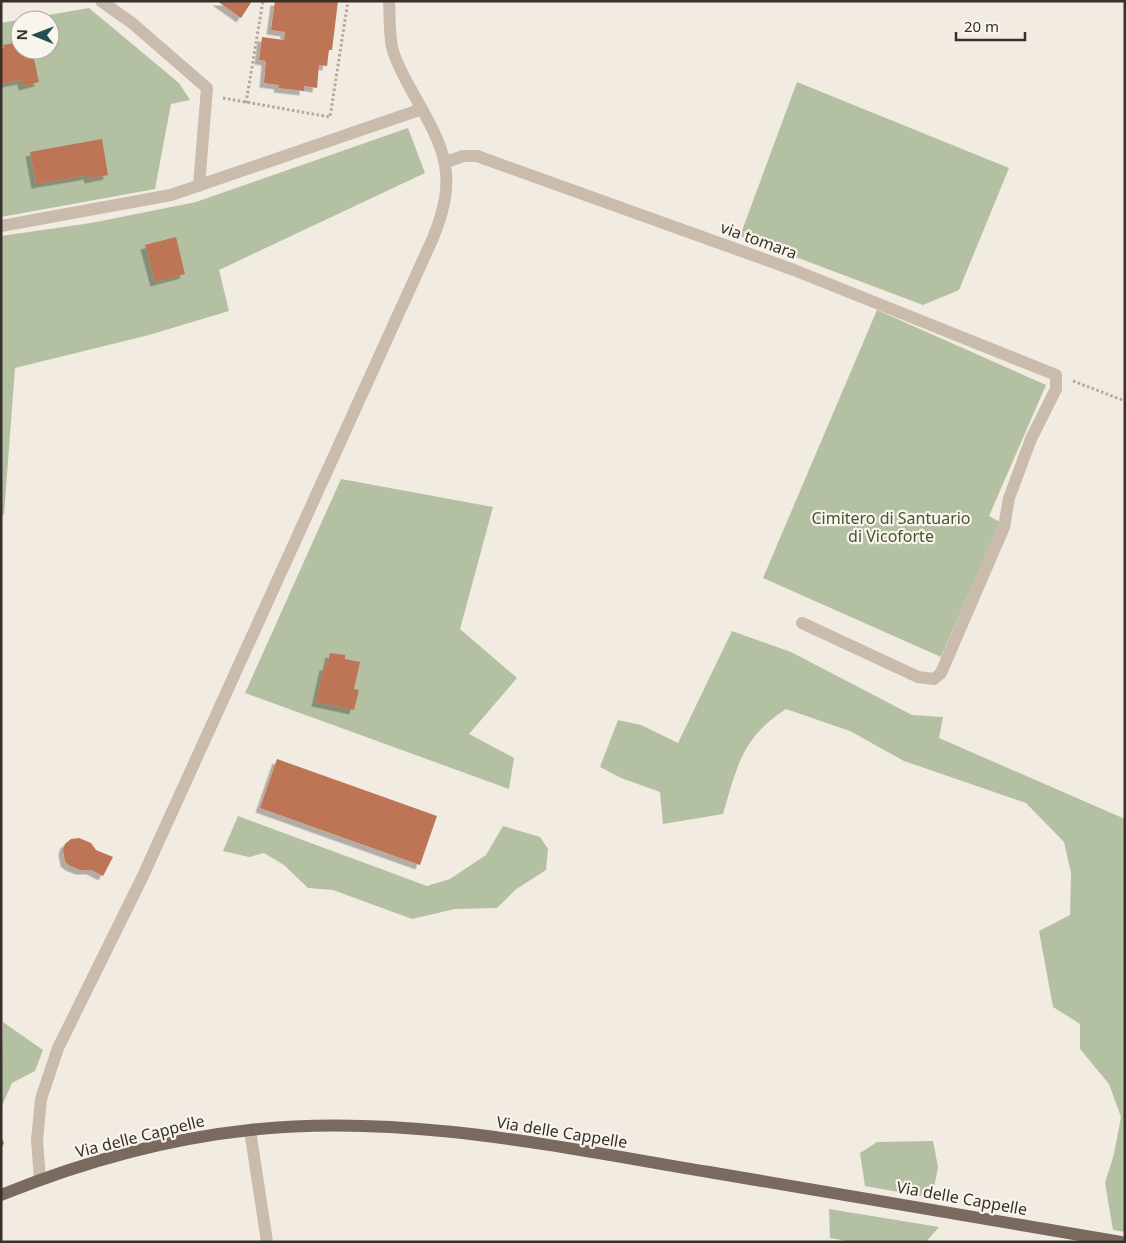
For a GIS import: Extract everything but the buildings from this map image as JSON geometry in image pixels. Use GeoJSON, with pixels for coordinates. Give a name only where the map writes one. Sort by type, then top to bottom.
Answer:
{"type":"FeatureCollection","features":[{"type":"Feature","properties":{"kind":"main road","name":"Via delle Cappelle"},"geometry":{"type":"LineString","coordinates":[[1,1195],[40,1180],[157,1145],[250,1130],[338,1126],[471,1134],[1121,1242]]}},
{"type":"Feature","properties":{"kind":"street"},"geometry":{"type":"LineString","coordinates":[[101,1],[132,23],[207,88],[199,186]]}},
{"type":"Feature","properties":{"kind":"street"},"geometry":{"type":"LineString","coordinates":[[40,1180],[37,1140],[41,1099],[58,1048],[146,869],[433,238],[446,201],[446,162],[440,142],[397,62],[392,47],[389,1]]}},
{"type":"Feature","properties":{"kind":"street"},"geometry":{"type":"LineString","coordinates":[[1,226],[151,200],[199,186],[422,109]]}},
{"type":"Feature","properties":{"kind":"street","name":"via tomara"},"geometry":{"type":"LineString","coordinates":[[446,162],[463,156],[477,156],[794,270],[1056,375]]}},
{"type":"Feature","properties":{"kind":"street"},"geometry":{"type":"LineString","coordinates":[[802,623],[918,677],[934,679],[941,673],[1004,528],[1009,498],[1031,439],[1056,389],[1056,375]]}},
{"type":"Feature","properties":{"kind":"street"},"geometry":{"type":"LineString","coordinates":[[250,1130],[267,1242]]}},
{"type":"Feature","properties":{"kind":"path"},"geometry":{"type":"LineString","coordinates":[[246,103],[263,1]]}},
{"type":"Feature","properties":{"kind":"path"},"geometry":{"type":"LineString","coordinates":[[207,88],[225,99],[330,117],[348,1]]}},
{"type":"Feature","properties":{"kind":"path"},"geometry":{"type":"LineString","coordinates":[[1056,375],[1125,401]]}},
{"type":"Feature","properties":{"kind":"green space"},"geometry":{"type":"Polygon","coordinates":[[[89,8],[179,83],[190,100],[171,104],[155,189],[1,217],[1,23],[10,21],[10,60],[60,60],[60,13],[89,8]]]}},
{"type":"Feature","properties":{"kind":"green space"},"geometry":{"type":"Polygon","coordinates":[[[797,82],[1009,168],[959,290],[923,305],[740,236],[797,82]]]}},
{"type":"Feature","properties":{"kind":"green space"},"geometry":{"type":"Polygon","coordinates":[[[408,128],[425,173],[219,270],[229,311],[149,335],[15,368],[4,515],[1,515],[1,236],[91,223],[196,202],[408,128]]]}},
{"type":"Feature","properties":{"kind":"green space","name":"Cimitero di Santuario di Vicoforte"},"geometry":{"type":"Polygon","coordinates":[[[877,310],[1046,385],[989,516],[1000,522],[941,657],[763,578],[877,310]]]}},
{"type":"Feature","properties":{"kind":"green space"},"geometry":{"type":"Polygon","coordinates":[[[341,479],[493,507],[460,629],[517,678],[469,734],[514,758],[509,789],[245,693],[341,479]]]}},
{"type":"Feature","properties":{"kind":"green space"},"geometry":{"type":"Polygon","coordinates":[[[732,631],[791,652],[912,715],[943,717],[939,738],[1125,819],[1125,1232],[1113,1230],[1105,1183],[1114,1154],[1121,1117],[1109,1084],[1080,1049],[1080,1024],[1053,1007],[1039,931],[1070,915],[1071,873],[1064,842],[1026,803],[904,761],[850,731],[786,709],[771,720],[750,742],[737,768],[723,814],[663,824],[660,792],[621,778],[600,767],[618,720],[641,725],[678,743],[732,631]]]}},
{"type":"Feature","properties":{"kind":"green space"},"geometry":{"type":"Polygon","coordinates":[[[238,816],[427,886],[450,879],[486,855],[503,826],[540,837],[548,849],[546,870],[515,890],[497,908],[455,909],[412,919],[333,890],[308,888],[284,865],[264,853],[249,857],[223,851],[238,816]]]}},
{"type":"Feature","properties":{"kind":"green space"},"geometry":{"type":"Polygon","coordinates":[[[3,1022],[43,1050],[35,1071],[12,1083],[1,1108],[3,1022]]]}},
{"type":"Feature","properties":{"kind":"green space"},"geometry":{"type":"Polygon","coordinates":[[[933,1141],[938,1167],[932,1198],[865,1186],[860,1153],[877,1142],[933,1141]]]}},
{"type":"Feature","properties":{"kind":"green space"},"geometry":{"type":"Polygon","coordinates":[[[829,1209],[939,1227],[926,1242],[853,1242],[830,1238],[829,1209]]]}}]}
